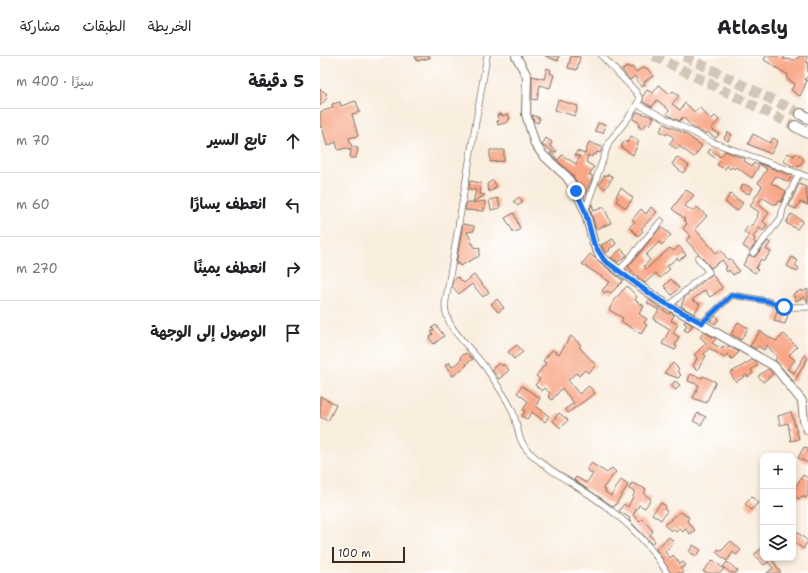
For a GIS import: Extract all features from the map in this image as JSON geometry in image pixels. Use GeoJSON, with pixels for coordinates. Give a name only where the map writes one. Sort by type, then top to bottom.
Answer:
{"type":"FeatureCollection","features":[{"type":"Feature","properties":{"kind":"highway"},"geometry":{"type":"LineString","coordinates":[[795,126],[808,133]]}},
{"type":"Feature","properties":{"kind":"street"},"geometry":{"type":"LineString","coordinates":[[487,56],[445,305],[445,314],[454,329],[484,366],[512,409],[522,442],[527,449],[567,481],[595,498],[617,516],[646,544],[667,573]]}},
{"type":"Feature","properties":{"kind":"street"},"geometry":{"type":"LineString","coordinates":[[516,56],[527,76],[526,114],[535,144],[543,154],[567,177],[576,191],[585,211],[594,244],[600,256],[619,271],[670,305],[774,366],[802,401],[804,421],[808,430]]}},
{"type":"Feature","properties":{"kind":"street"},"geometry":{"type":"LineString","coordinates":[[585,211],[609,142],[629,117],[640,99],[636,92],[602,56]]}},
{"type":"Feature","properties":{"kind":"street"},"geometry":{"type":"LineString","coordinates":[[638,104],[712,142],[808,177]]}},
{"type":"Feature","properties":{"kind":"street"},"geometry":{"type":"LineString","coordinates":[[752,253],[781,218],[783,208],[799,173]]}},
{"type":"Feature","properties":{"kind":"street"},"geometry":{"type":"LineString","coordinates":[[619,271],[661,222]]}},
{"type":"Feature","properties":{"kind":"street"},"geometry":{"type":"LineString","coordinates":[[670,305],[695,282],[709,272],[698,258]]}},
{"type":"Feature","properties":{"kind":"street"},"geometry":{"type":"LineString","coordinates":[[702,323],[732,295],[767,301],[784,307],[808,307]]}},
{"type":"Feature","properties":{"kind":"building"},"geometry":{"type":"Polygon","coordinates":[[[415,56],[430,56],[430,58],[417,61],[415,56]]]}},
{"type":"Feature","properties":{"kind":"building"},"geometry":{"type":"Polygon","coordinates":[[[545,56],[559,56],[558,61],[545,56]]]}},
{"type":"Feature","properties":{"kind":"building"},"geometry":{"type":"Polygon","coordinates":[[[571,56],[580,57],[577,70],[568,68],[571,56]]]}},
{"type":"Feature","properties":{"kind":"building"},"geometry":{"type":"Polygon","coordinates":[[[766,56],[785,56],[783,59],[795,60],[800,56],[807,56],[808,76],[805,79],[807,81],[800,96],[791,90],[795,84],[786,78],[788,75],[764,60],[766,56]]]}},
{"type":"Feature","properties":{"kind":"building"},"geometry":{"type":"Polygon","coordinates":[[[628,66],[630,68],[632,67],[636,72],[643,67],[645,69],[647,68],[653,76],[644,82],[645,84],[641,87],[635,76],[630,80],[622,70],[628,66]]]}},
{"type":"Feature","properties":{"kind":"building"},"geometry":{"type":"Polygon","coordinates":[[[547,68],[551,70],[550,73],[554,75],[550,88],[540,85],[537,100],[532,99],[532,76],[544,79],[547,68]]]}},
{"type":"Feature","properties":{"kind":"building"},"geometry":{"type":"Polygon","coordinates":[[[659,85],[670,94],[673,91],[679,96],[672,104],[680,110],[685,103],[695,112],[700,108],[711,120],[715,116],[719,120],[711,129],[719,134],[716,138],[707,132],[706,134],[692,127],[683,117],[679,121],[671,117],[667,113],[669,110],[657,100],[652,107],[643,102],[643,96],[647,90],[653,93],[659,85]]]}},
{"type":"Feature","properties":{"kind":"building"},"geometry":{"type":"Polygon","coordinates":[[[320,89],[327,94],[325,96],[327,98],[320,106],[320,89]]]}},
{"type":"Feature","properties":{"kind":"building"},"geometry":{"type":"Polygon","coordinates":[[[558,100],[578,106],[575,116],[555,110],[558,100]]]}},
{"type":"Feature","properties":{"kind":"building"},"geometry":{"type":"Polygon","coordinates":[[[356,101],[360,112],[352,114],[358,136],[349,138],[352,147],[358,148],[356,158],[350,158],[351,149],[348,150],[347,148],[338,150],[336,142],[327,146],[322,126],[320,127],[320,112],[333,108],[332,104],[340,102],[341,106],[356,101]]]}},
{"type":"Feature","properties":{"kind":"building"},"geometry":{"type":"Polygon","coordinates":[[[637,112],[654,117],[650,125],[647,123],[643,129],[638,126],[640,123],[633,119],[637,112]]]}},
{"type":"Feature","properties":{"kind":"building"},"geometry":{"type":"Polygon","coordinates":[[[502,114],[502,116],[508,114],[510,119],[508,122],[498,125],[497,121],[499,121],[497,115],[502,114]]]}},
{"type":"Feature","properties":{"kind":"building"},"geometry":{"type":"Polygon","coordinates":[[[532,115],[540,118],[538,123],[534,121],[532,115]]]}},
{"type":"Feature","properties":{"kind":"building"},"geometry":{"type":"Polygon","coordinates":[[[598,123],[606,125],[603,133],[595,131],[598,123]]]}},
{"type":"Feature","properties":{"kind":"building"},"geometry":{"type":"Polygon","coordinates":[[[664,124],[684,133],[702,146],[694,157],[679,146],[677,149],[669,144],[674,138],[668,133],[666,135],[660,131],[664,124]]]}},
{"type":"Feature","properties":{"kind":"building"},"geometry":{"type":"Polygon","coordinates":[[[728,132],[732,135],[728,141],[724,138],[728,132]]]}},
{"type":"Feature","properties":{"kind":"building"},"geometry":{"type":"Polygon","coordinates":[[[753,134],[770,143],[773,138],[778,141],[771,154],[748,144],[753,134]]]}},
{"type":"Feature","properties":{"kind":"building"},"geometry":{"type":"Polygon","coordinates":[[[631,136],[639,141],[633,155],[621,147],[624,141],[627,143],[631,136]]]}},
{"type":"Feature","properties":{"kind":"building"},"geometry":{"type":"Polygon","coordinates":[[[546,138],[552,142],[550,146],[557,151],[555,153],[542,145],[546,138]]]}},
{"type":"Feature","properties":{"kind":"building"},"geometry":{"type":"Polygon","coordinates":[[[589,142],[602,147],[600,153],[597,152],[596,155],[593,154],[592,157],[588,155],[586,162],[594,167],[589,175],[592,175],[592,179],[584,196],[572,174],[550,154],[551,152],[558,160],[562,155],[576,164],[580,156],[575,155],[577,151],[585,154],[589,142]]]}},
{"type":"Feature","properties":{"kind":"building"},"geometry":{"type":"Polygon","coordinates":[[[710,149],[720,157],[725,151],[745,159],[744,161],[752,166],[754,163],[759,166],[752,178],[736,167],[734,169],[732,167],[730,169],[727,166],[725,169],[717,165],[720,161],[708,153],[710,149]]]}},
{"type":"Feature","properties":{"kind":"building"},"geometry":{"type":"Polygon","coordinates":[[[490,150],[504,150],[504,161],[490,162],[490,150]]]}},
{"type":"Feature","properties":{"kind":"building"},"geometry":{"type":"Polygon","coordinates":[[[788,153],[794,156],[796,153],[804,159],[799,167],[796,165],[794,167],[783,161],[788,153]]]}},
{"type":"Feature","properties":{"kind":"building"},"geometry":{"type":"Polygon","coordinates":[[[677,157],[689,166],[683,173],[672,164],[677,157]]]}},
{"type":"Feature","properties":{"kind":"building"},"geometry":{"type":"Polygon","coordinates":[[[758,163],[792,176],[788,182],[776,176],[771,183],[786,191],[781,202],[778,201],[776,204],[773,204],[762,197],[758,204],[769,213],[763,221],[767,225],[764,231],[759,228],[753,237],[755,238],[754,242],[756,243],[750,251],[743,246],[749,236],[744,232],[748,226],[750,227],[752,224],[753,225],[758,216],[757,215],[759,212],[750,206],[762,186],[758,183],[767,169],[758,163]]]}},
{"type":"Feature","properties":{"kind":"building"},"geometry":{"type":"Polygon","coordinates":[[[608,174],[613,177],[605,189],[599,184],[605,175],[607,176],[608,174]]]}},
{"type":"Feature","properties":{"kind":"building"},"geometry":{"type":"Polygon","coordinates":[[[493,180],[497,187],[489,192],[487,184],[493,180]]]}},
{"type":"Feature","properties":{"kind":"building"},"geometry":{"type":"Polygon","coordinates":[[[470,181],[481,183],[480,194],[485,195],[473,202],[476,190],[469,189],[470,181]]]}},
{"type":"Feature","properties":{"kind":"building"},"geometry":{"type":"Polygon","coordinates":[[[743,184],[753,188],[749,194],[740,190],[743,184]]]}},
{"type":"Feature","properties":{"kind":"building"},"geometry":{"type":"Polygon","coordinates":[[[799,184],[806,187],[808,205],[800,202],[796,209],[789,206],[799,184]]]}},
{"type":"Feature","properties":{"kind":"building"},"geometry":{"type":"Polygon","coordinates":[[[621,188],[633,198],[626,208],[616,201],[618,198],[616,196],[621,188]]]}},
{"type":"Feature","properties":{"kind":"building"},"geometry":{"type":"Polygon","coordinates":[[[686,190],[694,195],[685,206],[692,211],[697,207],[707,216],[695,229],[716,253],[721,250],[728,260],[730,258],[739,271],[733,275],[729,270],[727,272],[725,268],[727,267],[722,260],[711,268],[686,240],[691,236],[683,229],[687,223],[684,220],[685,219],[672,209],[686,190]]]}},
{"type":"Feature","properties":{"kind":"building"},"geometry":{"type":"Polygon","coordinates":[[[730,194],[743,203],[737,211],[725,202],[730,194]]]}},
{"type":"Feature","properties":{"kind":"building"},"geometry":{"type":"Polygon","coordinates":[[[519,197],[523,202],[518,206],[514,201],[519,197]]]}},
{"type":"Feature","properties":{"kind":"building"},"geometry":{"type":"Polygon","coordinates":[[[498,198],[500,208],[491,210],[489,200],[498,198]]]}},
{"type":"Feature","properties":{"kind":"building"},"geometry":{"type":"Polygon","coordinates":[[[485,201],[484,211],[465,210],[467,202],[472,203],[485,201]]]}},
{"type":"Feature","properties":{"kind":"building"},"geometry":{"type":"Polygon","coordinates":[[[592,204],[594,211],[604,207],[611,223],[596,229],[590,209],[592,204]]]}},
{"type":"Feature","properties":{"kind":"building"},"geometry":{"type":"Polygon","coordinates":[[[651,207],[657,212],[641,229],[643,231],[638,236],[629,227],[635,222],[632,220],[641,209],[646,214],[651,207]]]}},
{"type":"Feature","properties":{"kind":"building"},"geometry":{"type":"Polygon","coordinates":[[[514,213],[520,229],[514,233],[505,218],[514,213]]]}},
{"type":"Feature","properties":{"kind":"building"},"geometry":{"type":"Polygon","coordinates":[[[791,214],[803,221],[797,229],[786,223],[791,214]]]}},
{"type":"Feature","properties":{"kind":"building"},"geometry":{"type":"Polygon","coordinates":[[[463,224],[474,226],[474,231],[467,232],[471,243],[474,244],[473,247],[480,248],[479,256],[460,266],[459,263],[456,265],[463,224]]]}},
{"type":"Feature","properties":{"kind":"building"},"geometry":{"type":"Polygon","coordinates":[[[661,227],[671,235],[662,245],[659,242],[646,255],[650,260],[644,266],[646,269],[670,248],[674,251],[679,246],[686,255],[679,260],[677,258],[667,266],[670,269],[660,278],[656,273],[645,283],[628,267],[661,227]]]}},
{"type":"Feature","properties":{"kind":"building"},"geometry":{"type":"Polygon","coordinates":[[[613,239],[616,244],[606,253],[601,245],[613,239]]]}},
{"type":"Feature","properties":{"kind":"building"},"geometry":{"type":"Polygon","coordinates":[[[768,241],[770,243],[766,249],[771,252],[764,261],[761,259],[756,268],[758,270],[755,273],[743,265],[749,255],[755,257],[768,241]]]}},
{"type":"Feature","properties":{"kind":"building"},"geometry":{"type":"Polygon","coordinates":[[[621,249],[627,255],[618,262],[611,258],[621,249]]]}},
{"type":"Feature","properties":{"kind":"building"},"geometry":{"type":"Polygon","coordinates":[[[590,254],[623,281],[611,293],[607,291],[604,293],[602,290],[610,282],[582,264],[590,254]]]}},
{"type":"Feature","properties":{"kind":"building"},"geometry":{"type":"Polygon","coordinates":[[[792,257],[798,261],[795,265],[799,268],[797,272],[787,266],[792,257]]]}},
{"type":"Feature","properties":{"kind":"building"},"geometry":{"type":"Polygon","coordinates":[[[712,274],[722,287],[720,290],[710,297],[705,290],[692,300],[700,304],[694,314],[681,306],[685,297],[712,274]]]}},
{"type":"Feature","properties":{"kind":"building"},"geometry":{"type":"Polygon","coordinates":[[[474,275],[489,292],[483,297],[472,284],[459,294],[452,286],[453,280],[458,277],[464,283],[474,275]]]}},
{"type":"Feature","properties":{"kind":"building"},"geometry":{"type":"Polygon","coordinates":[[[671,279],[679,288],[672,295],[664,286],[671,279]]]}},
{"type":"Feature","properties":{"kind":"building"},"geometry":{"type":"Polygon","coordinates":[[[627,286],[637,297],[635,300],[644,306],[639,314],[647,319],[644,323],[647,325],[641,334],[621,321],[623,318],[609,310],[614,300],[627,286]]]}},
{"type":"Feature","properties":{"kind":"building"},"geometry":{"type":"Polygon","coordinates":[[[808,289],[808,302],[804,297],[796,301],[793,294],[802,290],[803,292],[808,289]]]}},
{"type":"Feature","properties":{"kind":"building"},"geometry":{"type":"Polygon","coordinates":[[[497,299],[504,308],[498,312],[491,304],[497,299]]]}},
{"type":"Feature","properties":{"kind":"building"},"geometry":{"type":"Polygon","coordinates":[[[649,300],[669,314],[670,312],[674,315],[671,321],[678,324],[673,333],[679,337],[675,345],[677,347],[675,350],[662,344],[670,329],[653,319],[659,310],[647,303],[649,300]]]}},
{"type":"Feature","properties":{"kind":"building"},"geometry":{"type":"Polygon","coordinates":[[[777,311],[789,311],[785,324],[774,321],[777,311]]]}},
{"type":"Feature","properties":{"kind":"building"},"geometry":{"type":"Polygon","coordinates":[[[716,316],[719,319],[715,324],[710,321],[716,316]]]}},
{"type":"Feature","properties":{"kind":"building"},"geometry":{"type":"Polygon","coordinates":[[[685,321],[693,325],[688,332],[684,330],[687,325],[684,323],[685,321]]]}},
{"type":"Feature","properties":{"kind":"building"},"geometry":{"type":"Polygon","coordinates":[[[738,322],[748,328],[741,340],[731,334],[738,322]]]}},
{"type":"Feature","properties":{"kind":"building"},"geometry":{"type":"Polygon","coordinates":[[[436,325],[444,336],[434,344],[429,338],[433,334],[431,332],[434,330],[432,328],[436,325]]]}},
{"type":"Feature","properties":{"kind":"building"},"geometry":{"type":"Polygon","coordinates":[[[760,331],[776,341],[784,334],[797,347],[789,355],[795,360],[787,369],[794,373],[805,355],[808,358],[794,382],[775,360],[777,357],[767,345],[764,350],[758,346],[756,349],[750,346],[760,331]]]}},
{"type":"Feature","properties":{"kind":"building"},"geometry":{"type":"Polygon","coordinates":[[[704,332],[716,339],[712,343],[722,349],[723,346],[727,348],[728,346],[739,352],[732,359],[727,354],[725,358],[709,348],[704,354],[706,356],[697,370],[693,366],[697,358],[694,355],[706,343],[700,337],[704,332]]]}},
{"type":"Feature","properties":{"kind":"building"},"geometry":{"type":"Polygon","coordinates":[[[571,336],[581,345],[579,347],[596,365],[588,373],[585,370],[579,376],[576,373],[568,380],[579,394],[589,386],[595,393],[568,413],[565,409],[574,403],[562,388],[552,400],[548,396],[550,393],[545,388],[542,391],[535,385],[540,379],[536,376],[546,363],[543,361],[552,350],[559,354],[571,336]]]}},
{"type":"Feature","properties":{"kind":"building"},"geometry":{"type":"Polygon","coordinates":[[[517,345],[523,352],[514,359],[508,352],[517,345]]]}},
{"type":"Feature","properties":{"kind":"building"},"geometry":{"type":"Polygon","coordinates":[[[466,353],[473,359],[453,376],[445,365],[449,362],[452,367],[462,359],[460,357],[466,353]]]}},
{"type":"Feature","properties":{"kind":"building"},"geometry":{"type":"Polygon","coordinates":[[[752,360],[758,365],[751,370],[753,373],[736,382],[730,373],[752,360]]]}},
{"type":"Feature","properties":{"kind":"building"},"geometry":{"type":"Polygon","coordinates":[[[499,363],[502,366],[503,364],[509,370],[499,379],[492,369],[499,363]]]}},
{"type":"Feature","properties":{"kind":"building"},"geometry":{"type":"Polygon","coordinates":[[[673,363],[679,369],[677,371],[681,375],[678,378],[664,373],[673,363]]]}},
{"type":"Feature","properties":{"kind":"building"},"geometry":{"type":"Polygon","coordinates":[[[768,369],[773,374],[763,382],[758,376],[768,369]]]}},
{"type":"Feature","properties":{"kind":"building"},"geometry":{"type":"Polygon","coordinates":[[[690,374],[702,378],[703,376],[716,382],[706,403],[693,398],[699,385],[688,381],[690,374]]]}},
{"type":"Feature","properties":{"kind":"building"},"geometry":{"type":"Polygon","coordinates":[[[675,381],[680,385],[676,390],[671,386],[675,381]]]}},
{"type":"Feature","properties":{"kind":"building"},"geometry":{"type":"Polygon","coordinates":[[[522,386],[540,398],[536,406],[549,416],[545,422],[532,412],[527,419],[522,416],[525,411],[523,410],[528,401],[517,393],[522,386]]]}},
{"type":"Feature","properties":{"kind":"building"},"geometry":{"type":"Polygon","coordinates":[[[320,396],[336,405],[328,421],[320,417],[320,396]]]}},
{"type":"Feature","properties":{"kind":"building"},"geometry":{"type":"Polygon","coordinates":[[[791,412],[799,439],[791,441],[788,423],[780,425],[778,416],[791,412]]]}},
{"type":"Feature","properties":{"kind":"building"},"geometry":{"type":"Polygon","coordinates":[[[559,413],[568,420],[561,428],[553,421],[559,413]]]}},
{"type":"Feature","properties":{"kind":"building"},"geometry":{"type":"Polygon","coordinates":[[[698,413],[706,417],[701,425],[693,421],[698,413]]]}},
{"type":"Feature","properties":{"kind":"building"},"geometry":{"type":"Polygon","coordinates":[[[804,447],[808,449],[808,463],[798,458],[804,447]]]}},
{"type":"Feature","properties":{"kind":"building"},"geometry":{"type":"Polygon","coordinates":[[[591,463],[607,473],[612,468],[616,472],[603,488],[606,490],[605,492],[611,496],[621,480],[628,485],[614,507],[574,480],[576,477],[586,483],[593,474],[587,470],[591,463]]]}},
{"type":"Feature","properties":{"kind":"building"},"geometry":{"type":"Polygon","coordinates":[[[803,475],[808,478],[808,495],[806,498],[802,496],[799,499],[796,497],[796,486],[803,475]]]}},
{"type":"Feature","properties":{"kind":"building"},"geometry":{"type":"Polygon","coordinates":[[[632,483],[646,489],[644,494],[651,499],[645,508],[639,505],[633,515],[640,521],[642,519],[653,531],[650,535],[655,541],[652,544],[629,520],[630,518],[619,511],[624,504],[628,507],[635,492],[629,489],[632,483]]]}},
{"type":"Feature","properties":{"kind":"building"},"geometry":{"type":"Polygon","coordinates":[[[752,497],[758,503],[751,510],[745,504],[752,497]]]}},
{"type":"Feature","properties":{"kind":"building"},"geometry":{"type":"Polygon","coordinates":[[[661,503],[666,506],[664,509],[667,511],[661,520],[652,514],[661,503]]]}},
{"type":"Feature","properties":{"kind":"building"},"geometry":{"type":"Polygon","coordinates":[[[680,512],[689,517],[687,521],[695,530],[690,534],[686,529],[683,532],[679,528],[676,532],[673,529],[671,531],[664,525],[680,512]]]}},
{"type":"Feature","properties":{"kind":"building"},"geometry":{"type":"Polygon","coordinates":[[[796,531],[808,541],[803,549],[796,543],[796,531]]]}},
{"type":"Feature","properties":{"kind":"building"},"geometry":{"type":"Polygon","coordinates":[[[669,537],[674,542],[665,552],[670,558],[673,555],[680,564],[683,562],[686,565],[680,569],[684,573],[671,573],[656,549],[669,537]]]}},
{"type":"Feature","properties":{"kind":"building"},"geometry":{"type":"Polygon","coordinates":[[[731,541],[741,550],[736,555],[733,552],[727,561],[716,552],[718,549],[721,551],[731,541]]]}},
{"type":"Feature","properties":{"kind":"building"},"geometry":{"type":"Polygon","coordinates":[[[693,545],[701,550],[696,556],[689,552],[693,545]]]}},
{"type":"Feature","properties":{"kind":"building"},"geometry":{"type":"Polygon","coordinates":[[[760,550],[760,561],[754,555],[760,550]]]}},
{"type":"Feature","properties":{"kind":"building"},"geometry":{"type":"Polygon","coordinates":[[[713,560],[724,569],[720,573],[706,573],[703,571],[713,560]]]}},
{"type":"Feature","properties":{"kind":"building"},"geometry":{"type":"Polygon","coordinates":[[[760,561],[773,561],[781,573],[767,573],[773,568],[768,562],[764,565],[760,561]]]}},
{"type":"Feature","properties":{"kind":"building"},"geometry":{"type":"Polygon","coordinates":[[[727,562],[738,571],[736,573],[730,573],[723,567],[727,562]]]}},
{"type":"Feature","properties":{"kind":"tunnel"},"geometry":{"type":"LineString","coordinates":[[654,56],[795,126]]}},
{"type":"Feature","properties":{"kind":"tunnel"},"geometry":{"type":"LineString","coordinates":[[684,56],[801,114]]}},
{"type":"Feature","properties":{"kind":"route"},"geometry":{"type":"LineString","coordinates":[[576,191],[585,211],[594,244],[600,256],[656,298],[702,323],[728,297],[737,294],[767,301],[784,307]]}}]}
